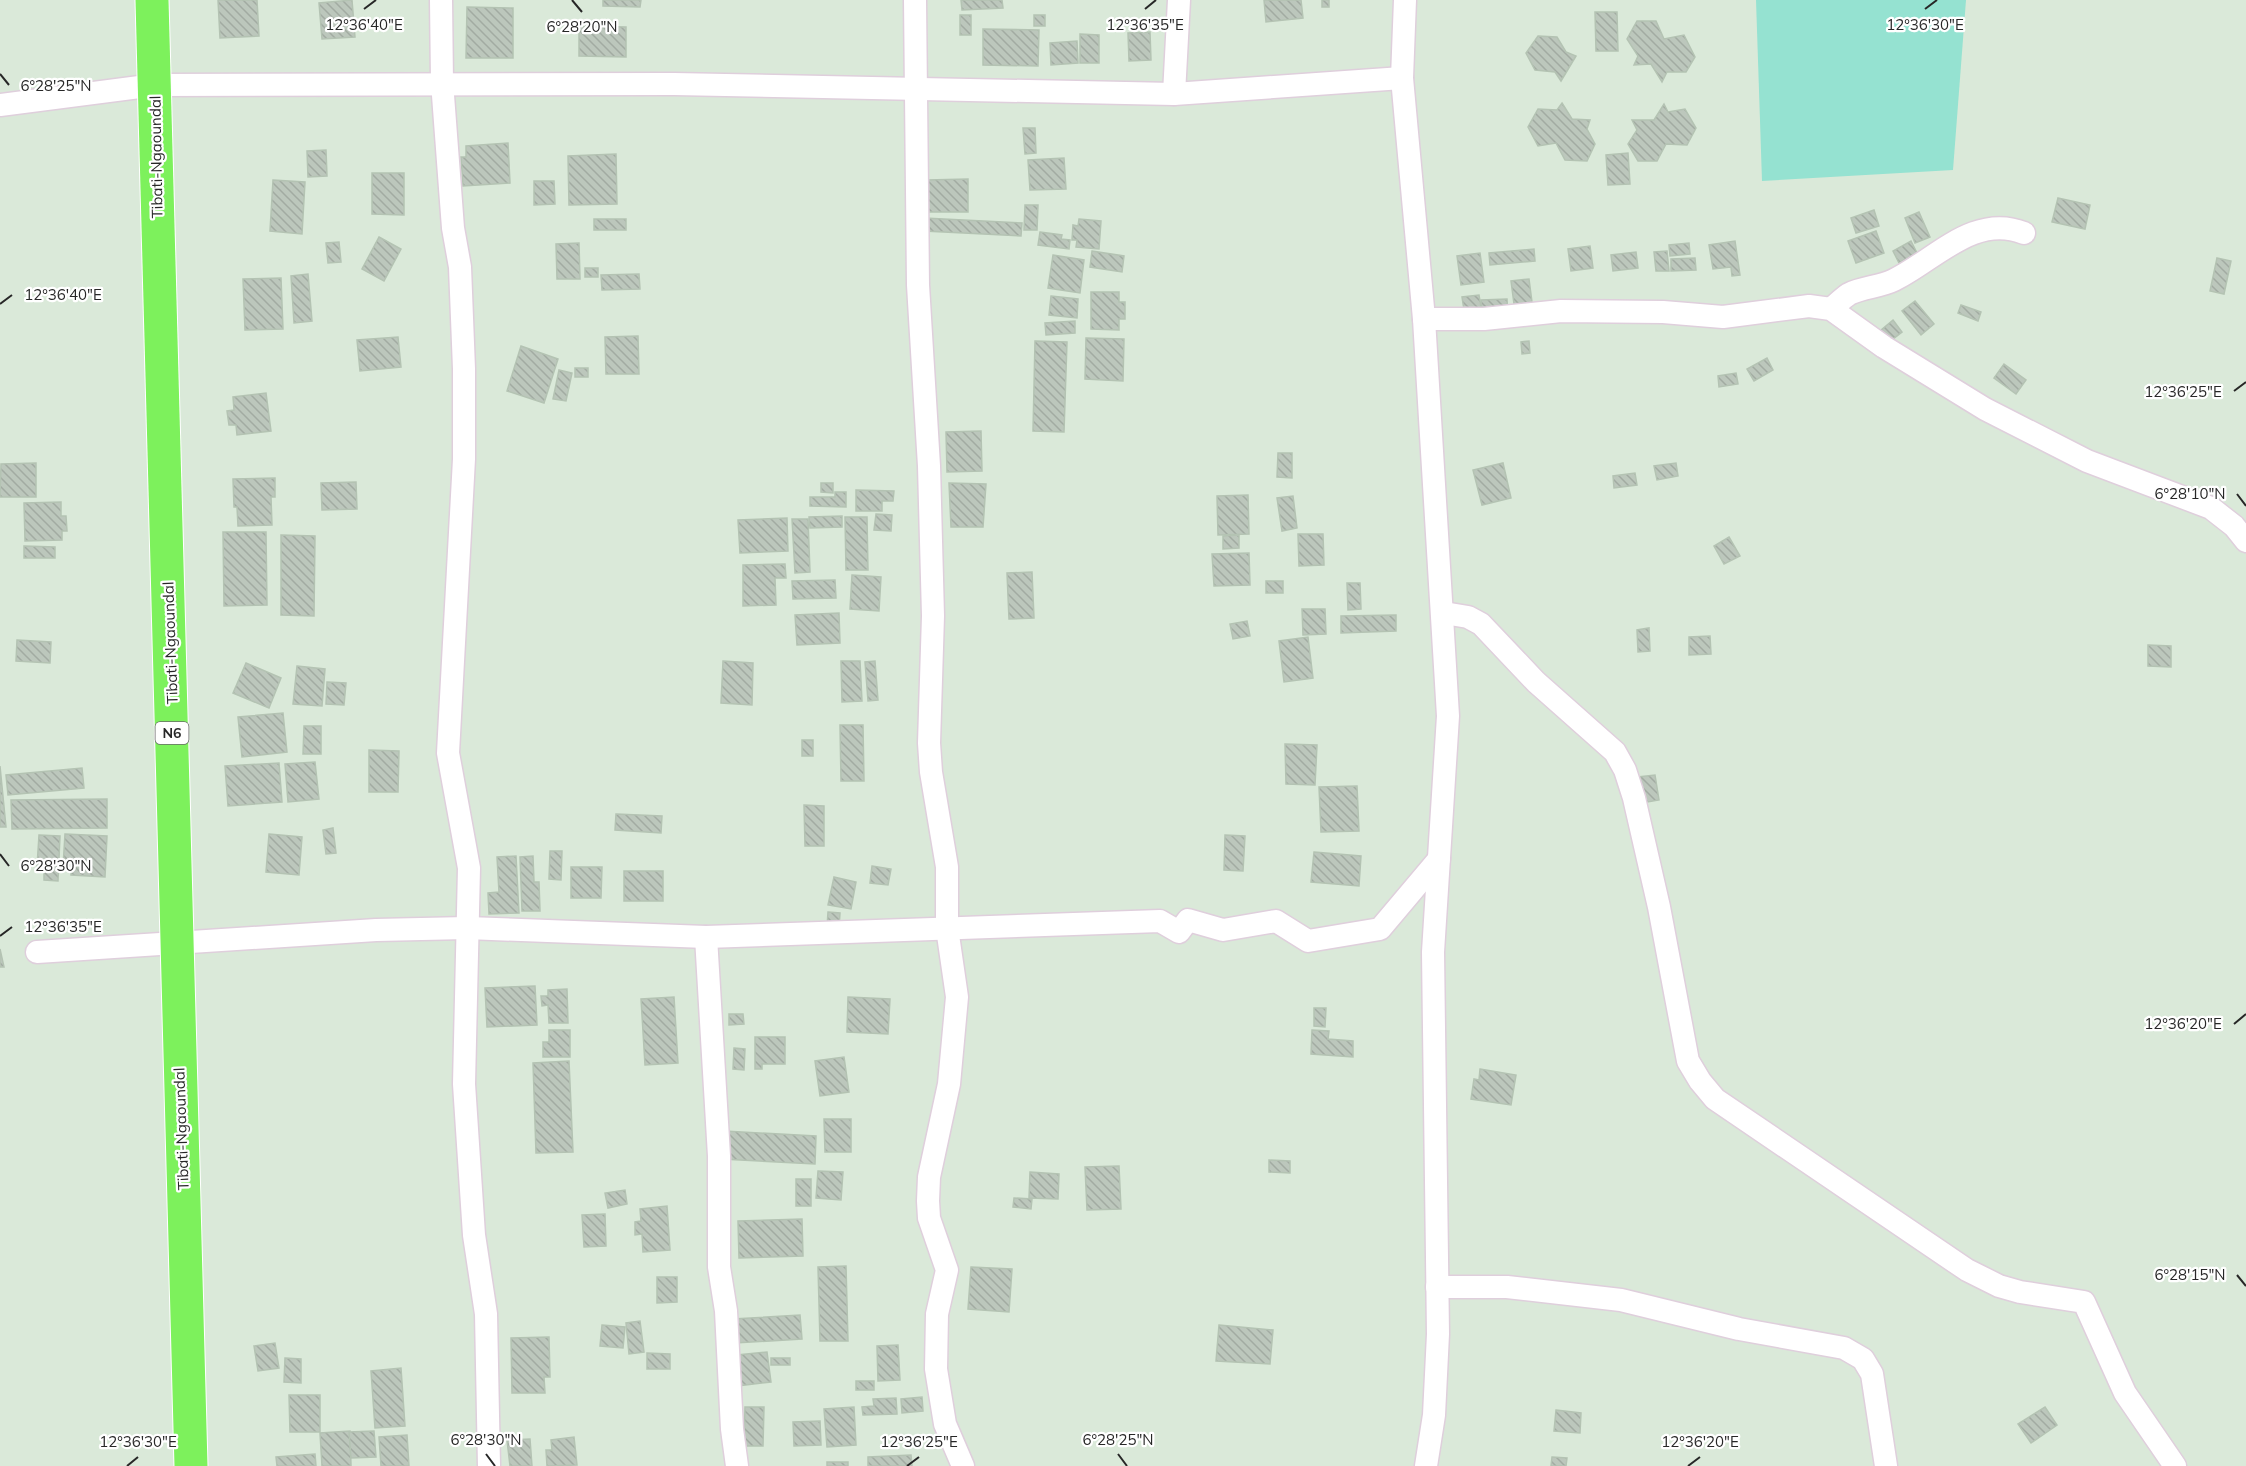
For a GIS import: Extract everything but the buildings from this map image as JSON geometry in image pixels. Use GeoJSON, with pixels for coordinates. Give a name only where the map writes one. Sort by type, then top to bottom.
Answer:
{"type":"FeatureCollection","features":[{"type":"Feature","properties":{"kind":"highway","name":"Tibati-Ngaoundal"},"geometry":{"type":"LineString","coordinates":[[152,0],[191,1466]]}},
{"type":"Feature","properties":{"kind":"street"},"geometry":{"type":"LineString","coordinates":[[441,0],[442,82],[453,228],[460,267],[464,357],[464,459],[448,738],[454,793],[467,849],[470,905],[467,928],[464,1084],[474,1235],[486,1314],[489,1466]]}},
{"type":"Feature","properties":{"kind":"street"},"geometry":{"type":"LineString","coordinates":[[915,0],[914,88],[918,285],[930,489],[933,616],[931,772],[947,867],[947,928],[957,997],[949,1084],[929,1177],[928,1201],[929,1218],[947,1270],[937,1314],[936,1369],[945,1424],[963,1466]]}},
{"type":"Feature","properties":{"kind":"street"},"geometry":{"type":"LineString","coordinates":[[1174,94],[1179,0]]}},
{"type":"Feature","properties":{"kind":"street"},"geometry":{"type":"LineString","coordinates":[[1406,0],[1402,78],[1424,319],[1444,613],[1448,716],[1433,952],[1437,1287],[1434,1415],[1426,1466]]}},
{"type":"Feature","properties":{"kind":"street"},"geometry":{"type":"LineString","coordinates":[[0,105],[155,85],[442,82],[1174,94],[1402,78]]}},
{"type":"Feature","properties":{"kind":"street"},"geometry":{"type":"LineString","coordinates":[[1831,309],[1849,294],[1893,280],[1977,231],[1996,227],[2011,228],[2024,233]]}},
{"type":"Feature","properties":{"kind":"street"},"geometry":{"type":"LineString","coordinates":[[1424,319],[1484,319],[1561,311],[1685,313],[1723,317],[1809,306],[1831,309],[1884,347],[1985,409],[2087,461],[2211,508],[2234,526],[2246,541]]}},
{"type":"Feature","properties":{"kind":"street"},"geometry":{"type":"LineString","coordinates":[[1444,613],[1468,617],[1481,624],[1536,682],[1615,752],[1625,770],[1634,798],[1659,907],[1688,1061],[1715,1100],[1967,1270],[2009,1289],[2084,1302],[2125,1393],[2175,1466]]}},
{"type":"Feature","properties":{"kind":"street"},"geometry":{"type":"LineString","coordinates":[[37,952],[261,936],[467,928],[706,938],[1160,921],[1179,932],[1188,920],[1224,930],[1276,921],[1308,941],[1380,929],[1439,859]]}},
{"type":"Feature","properties":{"kind":"street"},"geometry":{"type":"LineString","coordinates":[[706,938],[719,1156],[719,1267],[726,1311],[732,1429],[737,1466]]}},
{"type":"Feature","properties":{"kind":"street"},"geometry":{"type":"LineString","coordinates":[[1437,1287],[1507,1287],[1621,1300],[1739,1329],[1844,1348],[1863,1359],[1872,1374],[1886,1466]]}},
{"type":"Feature","properties":{"kind":"shaded area"},"geometry":{"type":"Polygon","coordinates":[[[1756,0],[1966,0],[1953,170],[1762,181],[1756,0]]]}}]}
